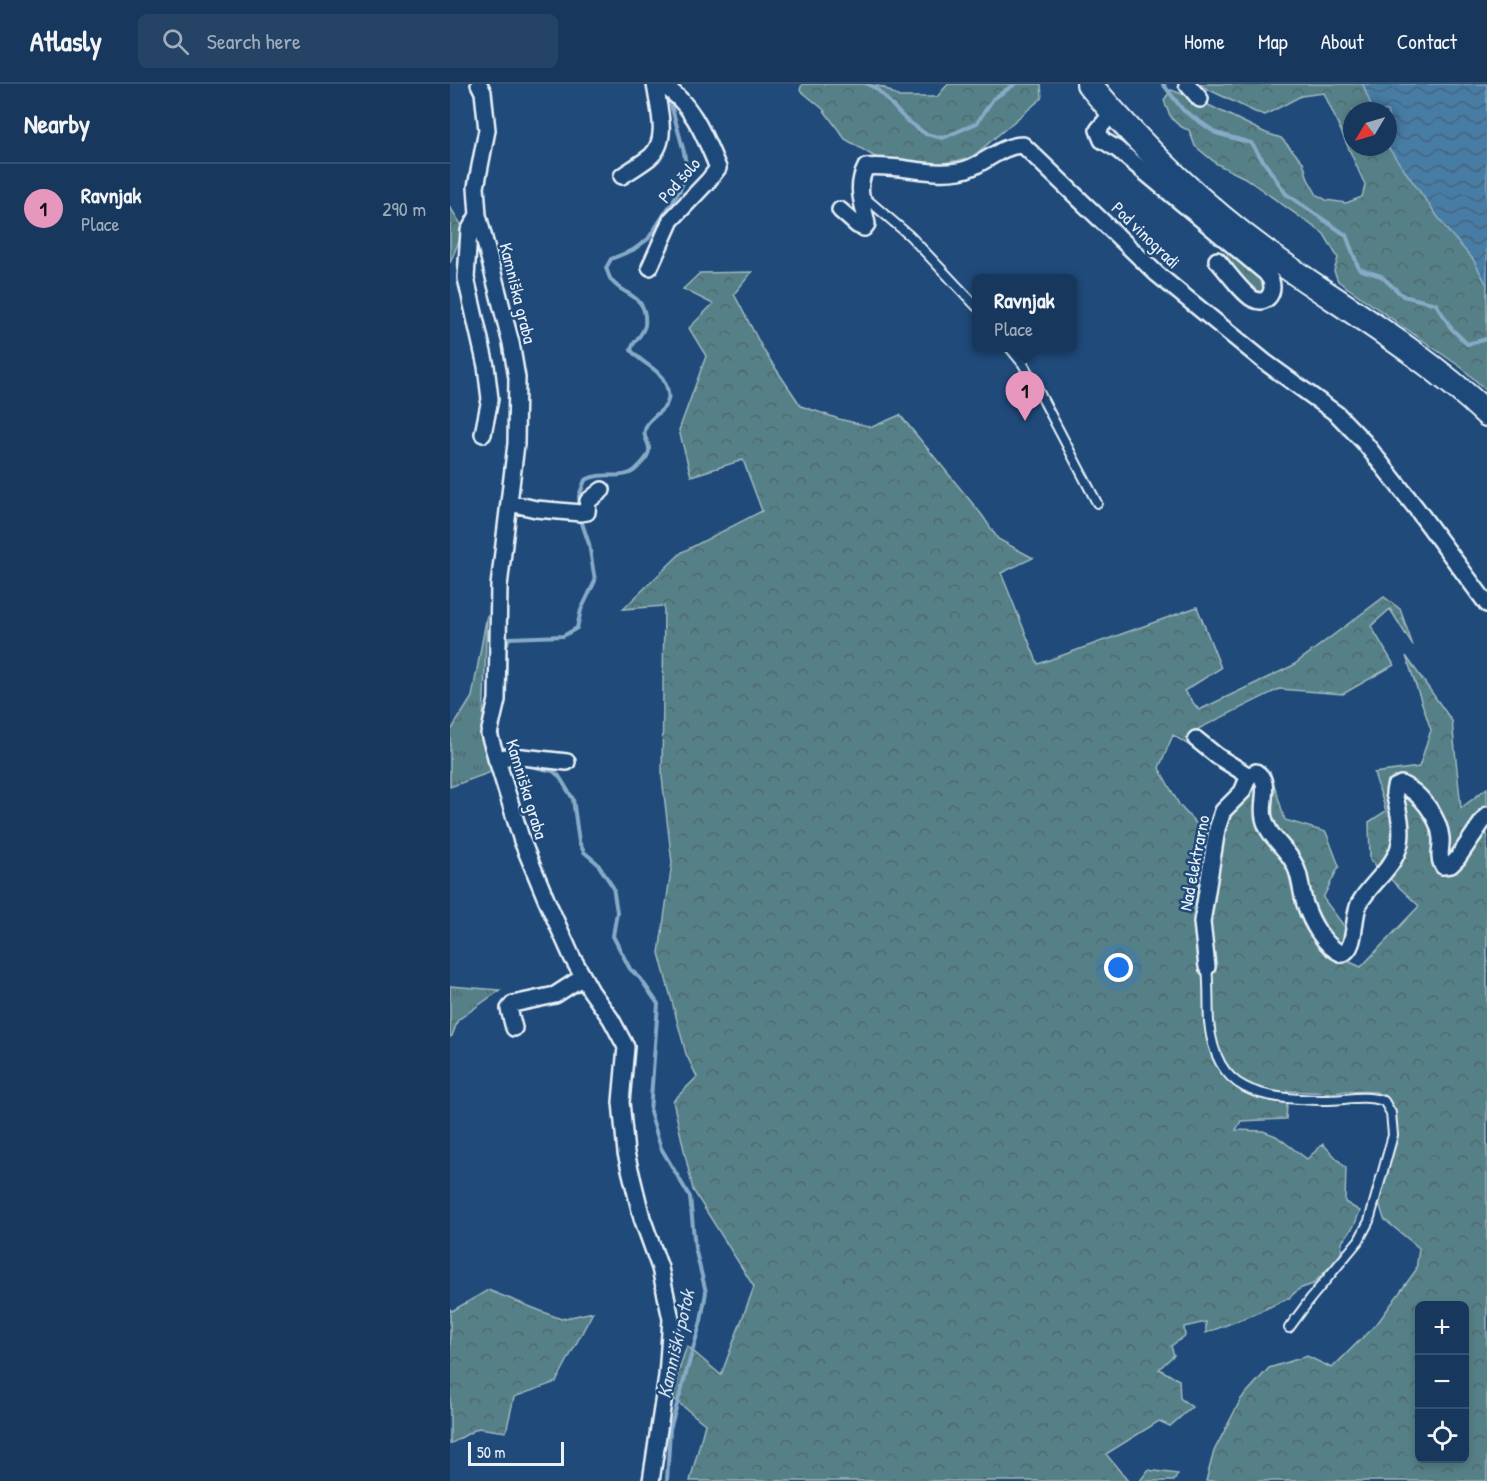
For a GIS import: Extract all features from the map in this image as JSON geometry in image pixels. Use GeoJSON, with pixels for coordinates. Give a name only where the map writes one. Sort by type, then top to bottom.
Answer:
{"type":"FeatureCollection","features":[{"type":"Feature","properties":{"kind":"main road"},"geometry":{"type":"LineString","coordinates":[[1089,84],[1161,164],[1212,210],[1276,259],[1427,363],[1487,414]]}},
{"type":"Feature","properties":{"kind":"street","name":"Kamniška graba"},"geometry":{"type":"LineString","coordinates":[[479,84],[483,92],[487,130],[476,187],[478,215],[511,343],[517,378],[516,444],[499,586],[496,700],[489,734],[504,757],[522,841],[572,957],[626,1047],[621,1102],[626,1152],[642,1218],[660,1268],[671,1319],[667,1376],[651,1481]]}},
{"type":"Feature","properties":{"kind":"street"},"geometry":{"type":"LineString","coordinates":[[1187,84],[1200,99]]}},
{"type":"Feature","properties":{"kind":"street"},"geometry":{"type":"LineString","coordinates":[[622,176],[651,157],[658,148],[662,138],[662,86]]}},
{"type":"Feature","properties":{"kind":"street","name":"Pod šolo"},"geometry":{"type":"LineString","coordinates":[[650,267],[671,220],[718,168],[684,102],[662,86]]}},
{"type":"Feature","properties":{"kind":"street"},"geometry":{"type":"LineString","coordinates":[[1113,112],[1098,130],[1102,140],[1117,149],[1266,273],[1272,282],[1271,292],[1267,299],[1262,302],[1252,299],[1217,260]]}},
{"type":"Feature","properties":{"kind":"street","name":"Pod vinogradi"},"geometry":{"type":"LineString","coordinates":[[862,195],[859,187],[860,178],[866,167],[883,165],[938,172],[962,170],[1012,145],[1023,145],[1156,274],[1264,362],[1336,414],[1364,442],[1487,604]]}},
{"type":"Feature","properties":{"kind":"street"},"geometry":{"type":"LineString","coordinates":[[840,210],[864,228],[867,224],[862,195]]}},
{"type":"Feature","properties":{"kind":"street"},"geometry":{"type":"LineString","coordinates":[[478,215],[469,231],[466,278],[486,366],[490,399],[483,434]]}},
{"type":"Feature","properties":{"kind":"street"},"geometry":{"type":"LineString","coordinates":[[510,503],[577,513],[587,512],[588,501],[602,490]]}},
{"type":"Feature","properties":{"kind":"street"},"geometry":{"type":"LineString","coordinates":[[1196,740],[1250,776],[1256,772],[1262,776],[1265,782],[1264,818],[1272,836],[1293,861],[1312,920],[1323,938],[1335,951],[1342,954],[1348,951],[1352,944],[1355,915],[1362,900],[1391,862],[1399,846],[1401,832],[1395,787],[1401,784],[1410,788],[1428,807],[1437,823],[1441,839],[1440,861],[1443,866],[1451,865],[1457,859],[1487,815]]}},
{"type":"Feature","properties":{"kind":"street"},"geometry":{"type":"LineString","coordinates":[[504,757],[567,762]]}},
{"type":"Feature","properties":{"kind":"street","name":"Nad elektrarno"},"geometry":{"type":"LineString","coordinates":[[1207,967],[1202,922],[1217,829],[1223,811],[1242,792],[1250,776]]}},
{"type":"Feature","properties":{"kind":"street"},"geometry":{"type":"LineString","coordinates":[[513,1028],[509,1009],[513,1004],[555,994],[583,977]]}},
{"type":"Feature","properties":{"kind":"lane"},"geometry":{"type":"LineString","coordinates":[[862,195],[910,236],[972,302]]}},
{"type":"Feature","properties":{"kind":"lane"},"geometry":{"type":"LineString","coordinates":[[1013,352],[1035,384],[1097,503]]}},
{"type":"Feature","properties":{"kind":"lane"},"geometry":{"type":"LineString","coordinates":[[1207,967],[1209,1021],[1213,1047],[1219,1063],[1229,1078],[1245,1089],[1267,1095],[1323,1100],[1371,1097],[1384,1101],[1391,1113],[1393,1135],[1369,1221],[1359,1240],[1289,1328]]}},
{"type":"Feature","properties":{"kind":"green space"},"geometry":{"type":"Polygon","coordinates":[[[802,84],[867,84],[883,87],[899,97],[937,97],[948,84],[1041,84],[1042,98],[971,158],[929,166],[880,160],[845,139],[823,109],[800,90],[802,84]]]}},
{"type":"Feature","properties":{"kind":"green space"},"geometry":{"type":"Polygon","coordinates":[[[1197,84],[1363,84],[1370,102],[1343,102],[1343,136],[1324,93],[1301,96],[1265,115],[1197,84]]]}},
{"type":"Feature","properties":{"kind":"green space"},"geometry":{"type":"Polygon","coordinates":[[[1171,90],[1281,138],[1303,162],[1308,179],[1317,195],[1326,200],[1346,203],[1362,197],[1365,185],[1352,156],[1394,156],[1448,231],[1473,259],[1487,285],[1487,391],[1462,368],[1338,281],[1334,271],[1338,258],[1324,234],[1245,178],[1217,164],[1195,146],[1189,130],[1179,126],[1172,119],[1164,100],[1171,90]]]}},
{"type":"Feature","properties":{"kind":"green space"},"geometry":{"type":"Polygon","coordinates":[[[450,207],[464,229],[450,263],[450,207]]]}},
{"type":"Feature","properties":{"kind":"green space"},"geometry":{"type":"Polygon","coordinates":[[[1231,252],[1265,280],[1265,292],[1256,295],[1221,261],[1231,252]]]}},
{"type":"Feature","properties":{"kind":"green space"},"geometry":{"type":"Polygon","coordinates":[[[752,272],[734,294],[764,351],[801,406],[872,427],[900,415],[982,515],[998,539],[1033,558],[1001,573],[1038,664],[1197,607],[1221,668],[1184,691],[1199,710],[1292,666],[1384,597],[1400,609],[1413,646],[1390,609],[1371,626],[1394,665],[1343,694],[1279,689],[1198,729],[1212,760],[1173,735],[1159,768],[1180,806],[1219,848],[1230,817],[1270,771],[1285,820],[1326,832],[1339,866],[1323,898],[1347,930],[1341,958],[1361,967],[1419,906],[1370,860],[1369,822],[1386,811],[1374,773],[1419,767],[1431,730],[1406,656],[1452,721],[1461,808],[1487,788],[1487,1481],[1206,1481],[1214,1451],[1241,1399],[1269,1368],[1307,1356],[1332,1368],[1379,1321],[1416,1270],[1419,1248],[1384,1219],[1377,1196],[1396,1144],[1395,1124],[1386,1099],[1376,1092],[1288,1091],[1286,1119],[1241,1121],[1236,1130],[1263,1131],[1276,1136],[1307,1159],[1323,1144],[1346,1168],[1345,1202],[1360,1211],[1354,1226],[1342,1242],[1341,1255],[1313,1284],[1299,1289],[1289,1298],[1250,1316],[1206,1333],[1206,1322],[1184,1327],[1185,1336],[1171,1346],[1174,1355],[1159,1369],[1179,1380],[1180,1398],[1192,1407],[1170,1426],[1159,1421],[1106,1454],[1128,1481],[690,1481],[705,1424],[670,1396],[687,1346],[721,1375],[754,1287],[693,1190],[673,1101],[697,1077],[686,1054],[659,953],[672,863],[662,777],[664,606],[623,609],[682,552],[762,511],[743,460],[691,476],[679,430],[706,356],[689,328],[713,304],[683,289],[700,273],[752,272]]]}},
{"type":"Feature","properties":{"kind":"green space"},"geometry":{"type":"Polygon","coordinates":[[[487,615],[483,725],[491,772],[450,787],[450,732],[472,697],[487,615]]]}},
{"type":"Feature","properties":{"kind":"green space"},"geometry":{"type":"Polygon","coordinates":[[[450,986],[500,990],[458,1020],[450,1037],[450,986]]]}},
{"type":"Feature","properties":{"kind":"green space"},"geometry":{"type":"Polygon","coordinates":[[[488,1290],[561,1319],[593,1312],[556,1382],[514,1397],[506,1432],[478,1428],[450,1444],[450,1309],[452,1311],[488,1290]]]}},
{"type":"Feature","properties":{"kind":"green space"},"geometry":{"type":"Polygon","coordinates":[[[1148,1470],[1178,1474],[1174,1481],[1140,1481],[1148,1470]]]}},
{"type":"Feature","properties":{"kind":"water"},"geometry":{"type":"Polygon","coordinates":[[[1363,84],[1487,84],[1487,285],[1473,259],[1448,231],[1394,156],[1397,156],[1397,102],[1370,102],[1363,84]]]}},
{"type":"Feature","properties":{"kind":"waterway","name":"Kamniški potok"},"geometry":{"type":"LineString","coordinates":[[867,84],[877,89],[906,120],[926,134],[943,138],[977,123],[993,99],[1015,84]]}},
{"type":"Feature","properties":{"kind":"waterway"},"geometry":{"type":"LineString","coordinates":[[1163,84],[1183,110],[1216,133],[1251,143],[1286,194],[1346,235],[1359,269],[1381,276],[1403,296],[1436,304],[1451,328],[1467,344],[1487,339]]}},
{"type":"Feature","properties":{"kind":"waterway","name":"Kamniški potok"},"geometry":{"type":"LineString","coordinates":[[580,510],[579,496],[585,480],[598,476],[625,475],[637,468],[646,457],[649,452],[645,436],[646,427],[668,400],[663,379],[631,350],[645,325],[643,307],[639,301],[612,281],[606,268],[611,259],[633,250],[648,239],[680,190],[687,172],[684,152],[668,94]]}},
{"type":"Feature","properties":{"kind":"waterway","name":"Kamniški potok"},"geometry":{"type":"LineString","coordinates":[[505,683],[506,646],[509,638],[563,636],[577,628],[581,610],[595,581],[589,544],[580,517]]}},
{"type":"Feature","properties":{"kind":"waterway","name":"Kamniški potok"},"geometry":{"type":"LineString","coordinates":[[498,726],[498,740],[505,753]]}},
{"type":"Feature","properties":{"kind":"waterway","name":"Kamniški potok"},"geometry":{"type":"LineString","coordinates":[[526,765],[553,771],[559,776],[573,799],[579,842],[584,852],[597,863],[613,887],[617,912],[613,936],[630,969],[640,978],[658,1004],[650,1112],[661,1148],[690,1197],[695,1248],[706,1292],[701,1321],[670,1429],[667,1481]]}},
{"type":"Feature","properties":{"kind":"place","name":"Ravnjak"},"geometry":{"type":"Point","coordinates":[1025,421]}}]}
